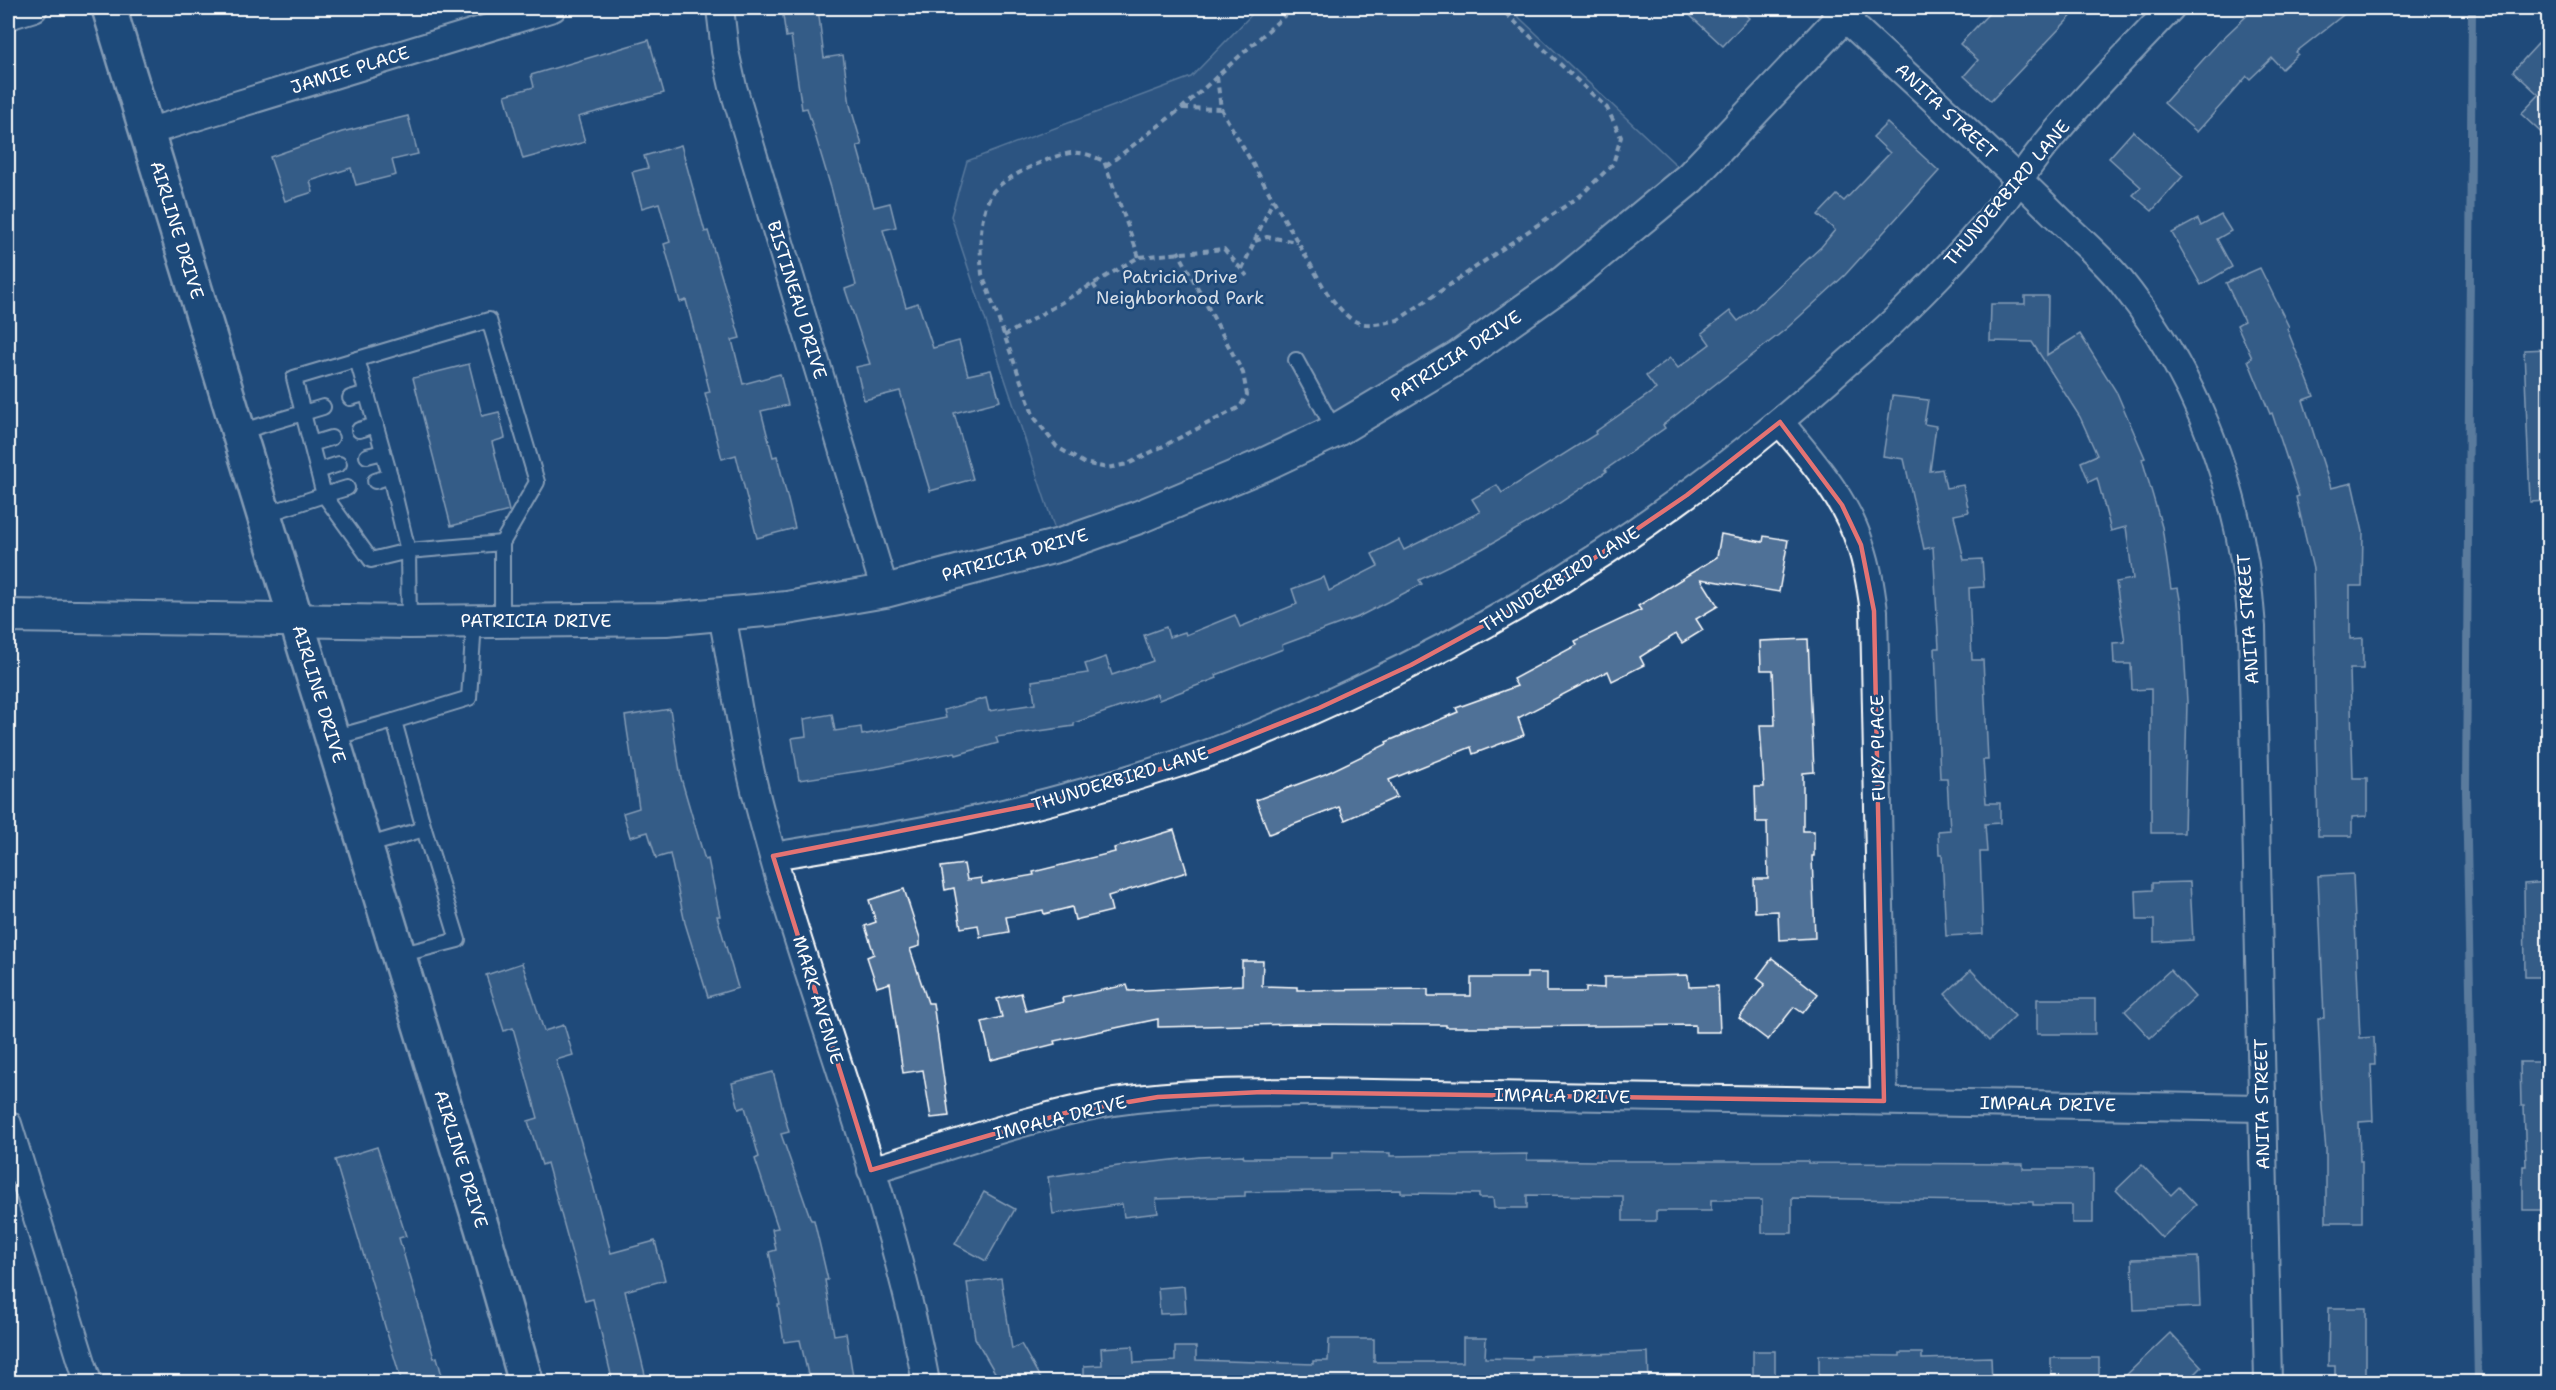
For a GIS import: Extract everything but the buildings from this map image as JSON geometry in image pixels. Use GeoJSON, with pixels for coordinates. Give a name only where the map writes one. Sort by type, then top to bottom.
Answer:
{"type":"FeatureCollection","features":[{"type":"Feature","properties":{"kind":"main road","name":"AIRLINE DRIVE"},"geometry":{"type":"LineString","coordinates":[[109,8],[482,1228],[526,1383]]}},
{"type":"Feature","properties":{"kind":"street"},"geometry":{"type":"LineString","coordinates":[[8,16],[34,8]]}},
{"type":"Feature","properties":{"kind":"street","name":"JAMIE PLACE"},"geometry":{"type":"LineString","coordinates":[[147,132],[553,8]]}},
{"type":"Feature","properties":{"kind":"street","name":"BISTINEAU DRIVE"},"geometry":{"type":"LineString","coordinates":[[720,8],[725,51],[733,87],[885,591]]}},
{"type":"Feature","properties":{"kind":"street","name":"THUNDERBIRD LANE"},"geometry":{"type":"LineString","coordinates":[[773,856],[941,827],[1052,801],[1181,763],[1319,708],[1461,639],[1546,591],[1616,546],[1688,495],[1780,422],[1902,313],[1987,223],[2046,144],[2171,8]]}},
{"type":"Feature","properties":{"kind":"street","name":"PATRICIA DRIVE"},"geometry":{"type":"LineString","coordinates":[[8,616],[488,622],[616,621],[722,615],[787,608],[885,591],[1036,552],[1139,517],[1253,470],[1335,431],[1459,357],[1510,322],[1616,241],[1690,178],[1842,10]]}},
{"type":"Feature","properties":{"kind":"street","name":"ANITA STREET"},"geometry":{"type":"LineString","coordinates":[[1842,10],[2020,179],[2113,273],[2169,352],[2203,419],[2234,505],[2247,573],[2252,627],[2268,1383]]}},
{"type":"Feature","properties":{"kind":"street","name":"FURY PLACE"},"geometry":{"type":"LineString","coordinates":[[1780,422],[1828,482],[1842,505],[1861,546],[1874,611],[1884,1101]]}},
{"type":"Feature","properties":{"kind":"street","name":"MARK AVENUE"},"geometry":{"type":"LineString","coordinates":[[722,615],[747,758],[773,856],[903,1276],[926,1383]]}},
{"type":"Feature","properties":{"kind":"street","name":"IMPALA DRIVE"},"geometry":{"type":"LineString","coordinates":[[871,1170],[1069,1112],[1113,1102],[1168,1096],[1315,1092],[2262,1108]]}},
{"type":"Feature","properties":{"kind":"street"},"geometry":{"type":"LineString","coordinates":[[8,1124],[88,1383]]}},
{"type":"Feature","properties":{"kind":"lane"},"geometry":{"type":"LineString","coordinates":[[333,738],[469,699],[488,622],[502,543],[537,482],[489,320],[294,378],[324,495],[371,560],[408,551],[502,543]]}},
{"type":"Feature","properties":{"kind":"lane"},"geometry":{"type":"LineString","coordinates":[[357,359],[390,476],[408,551],[409,622]]}},
{"type":"Feature","properties":{"kind":"lane"},"geometry":{"type":"LineString","coordinates":[[1296,360],[1335,431]]}},
{"type":"Feature","properties":{"kind":"lane"},"geometry":{"type":"LineString","coordinates":[[350,398],[367,393]]}},
{"type":"Feature","properties":{"kind":"lane"},"geometry":{"type":"LineString","coordinates":[[239,432],[323,407]]}},
{"type":"Feature","properties":{"kind":"lane"},"geometry":{"type":"LineString","coordinates":[[359,430],[376,425]]}},
{"type":"Feature","properties":{"kind":"lane"},"geometry":{"type":"LineString","coordinates":[[311,444],[331,438]]}},
{"type":"Feature","properties":{"kind":"lane"},"geometry":{"type":"LineString","coordinates":[[367,456],[383,452]]}},
{"type":"Feature","properties":{"kind":"lane"},"geometry":{"type":"LineString","coordinates":[[318,471],[339,464]]}},
{"type":"Feature","properties":{"kind":"lane"},"geometry":{"type":"LineString","coordinates":[[375,481],[390,476]]}},
{"type":"Feature","properties":{"kind":"lane"},"geometry":{"type":"LineString","coordinates":[[264,515],[347,488]]}},
{"type":"Feature","properties":{"kind":"lane"},"geometry":{"type":"LineString","coordinates":[[394,721],[458,940],[399,956]]}},
{"type":"Feature","properties":{"kind":"lane"},"geometry":{"type":"LineString","coordinates":[[366,846],[424,829]]}},
{"type":"Feature","properties":{"kind":"path"},"geometry":{"type":"LineString","coordinates":[[1106,166],[1182,108],[1293,8]]}},
{"type":"Feature","properties":{"kind":"path"},"geometry":{"type":"LineString","coordinates":[[1217,77],[1221,109],[1327,293],[1348,319],[1373,325],[1398,320],[1580,196],[1613,164],[1621,137],[1607,108],[1500,8]]}},
{"type":"Feature","properties":{"kind":"path"},"geometry":{"type":"LineString","coordinates":[[1182,108],[1221,109]]}},
{"type":"Feature","properties":{"kind":"path"},"geometry":{"type":"LineString","coordinates":[[1139,257],[1104,161],[1089,154],[1072,152],[1027,168],[993,191],[985,210],[980,252],[982,274],[1034,417],[1057,447],[1084,463],[1107,468],[1128,464],[1240,407],[1247,395],[1243,373],[1178,251]]}},
{"type":"Feature","properties":{"kind":"path"},"geometry":{"type":"LineString","coordinates":[[1242,269],[1273,200]]}},
{"type":"Feature","properties":{"kind":"path"},"geometry":{"type":"LineString","coordinates":[[1254,241],[1268,237],[1298,242]]}},
{"type":"Feature","properties":{"kind":"path"},"geometry":{"type":"LineString","coordinates":[[1004,336],[1139,257],[1178,251],[1224,249],[1247,276]]}},
{"type":"Feature","properties":{"kind":"path"},"geometry":{"type":"LineString","coordinates":[[1093,284],[1102,298]]}},
{"type":"Feature","properties":{"kind":"highlighted area"},"geometry":{"type":"Polygon","coordinates":[[[1780,422],[1842,505],[1861,545],[1874,611],[1884,1101],[1262,1092],[1158,1097],[1069,1112],[871,1170],[773,856],[1052,801],[1181,763],[1319,708],[1411,665],[1546,591],[1687,495],[1780,422]]]}},
{"type":"Feature","properties":{"kind":"green space","name":"Patricia Drive Neighborhood Park"},"geometry":{"type":"Polygon","coordinates":[[[1258,8],[1509,8],[1690,178],[1335,431],[1060,545],[951,216],[967,161],[1191,77],[1258,8]]]}},
{"type":"Feature","properties":{"kind":"waterway"},"geometry":{"type":"LineString","coordinates":[[2472,8],[2466,792],[2478,1382]]}}]}
